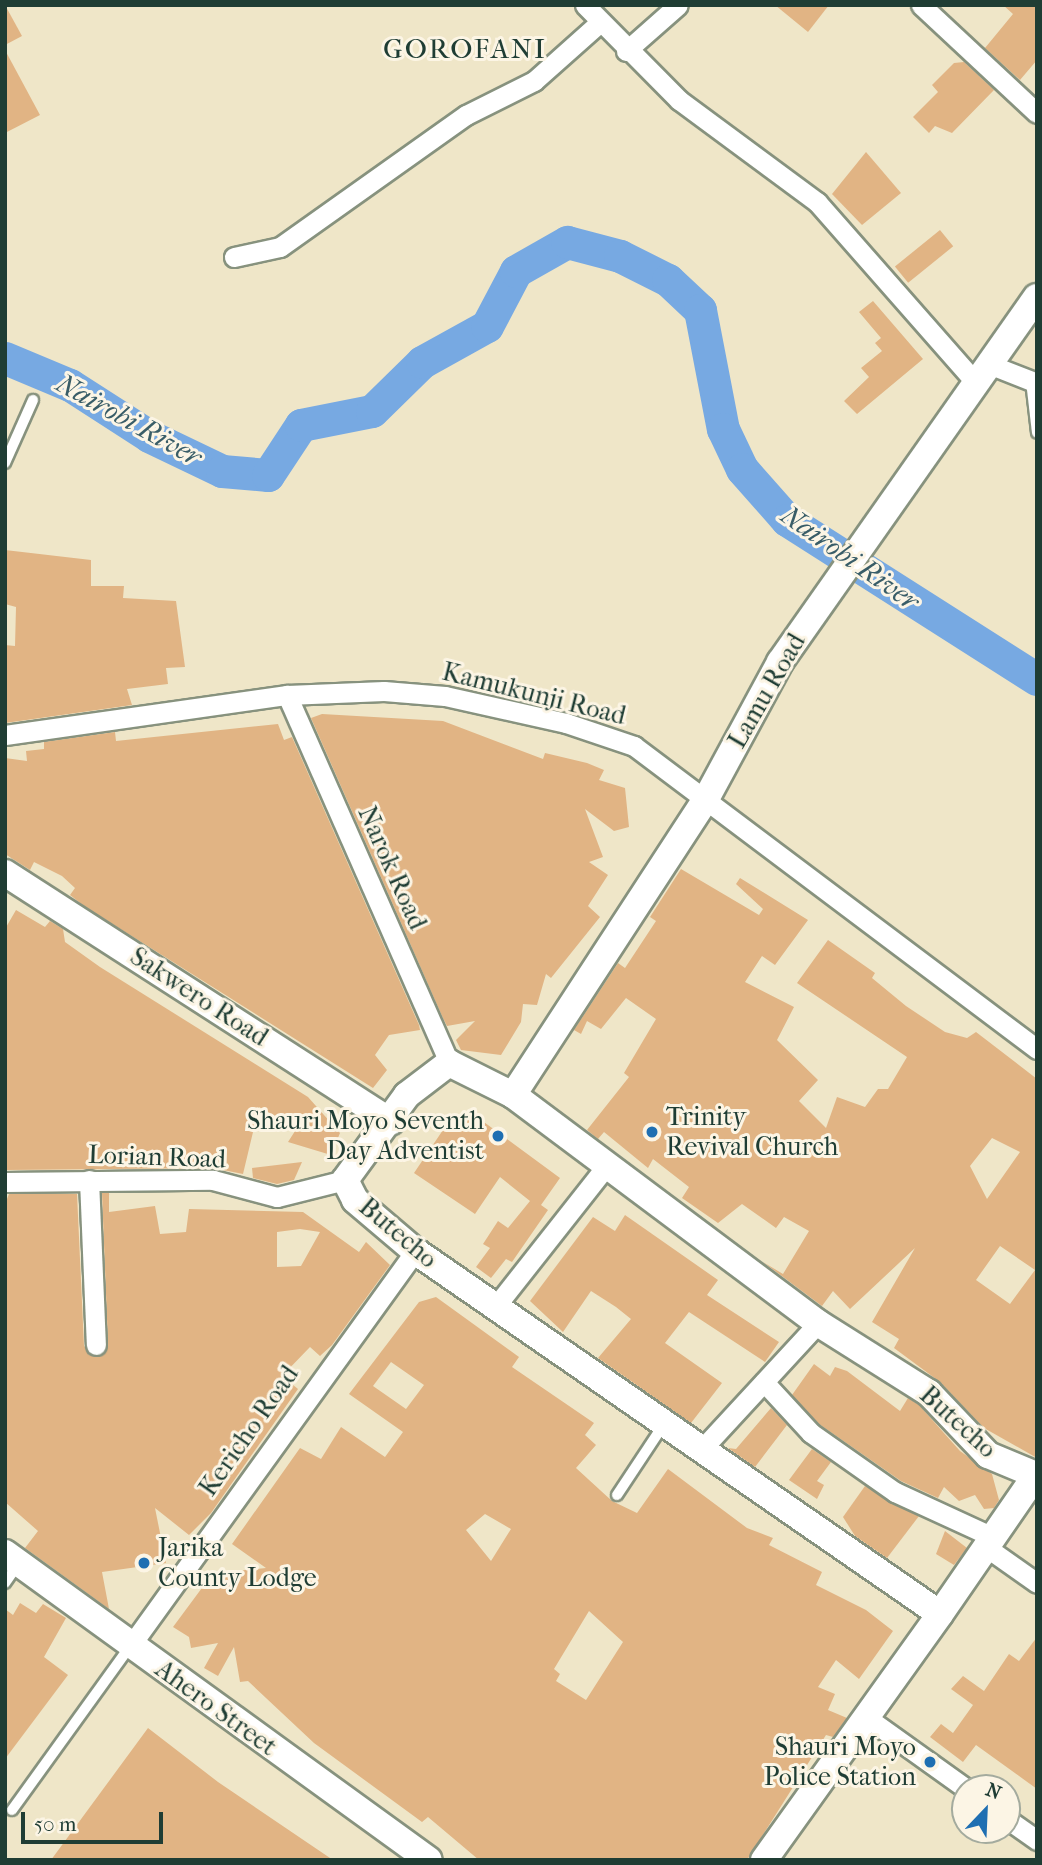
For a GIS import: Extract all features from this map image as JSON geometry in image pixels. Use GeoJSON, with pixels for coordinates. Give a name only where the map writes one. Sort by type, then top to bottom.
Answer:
{"type":"FeatureCollection","features":[{"type":"Feature","properties":{"kind":"street"},"geometry":{"type":"LineString","coordinates":[[585,5],[598,23],[679,100],[817,202],[984,375],[1034,382]]}},
{"type":"Feature","properties":{"kind":"street"},"geometry":{"type":"LineString","coordinates":[[626,51],[678,5]]}},
{"type":"Feature","properties":{"kind":"street"},"geometry":{"type":"LineString","coordinates":[[921,5],[1037,113]]}},
{"type":"Feature","properties":{"kind":"street"},"geometry":{"type":"LineString","coordinates":[[234,257],[280,247],[467,115],[534,81],[598,23]]}},
{"type":"Feature","properties":{"kind":"street","name":"Lamu Road"},"geometry":{"type":"LineString","coordinates":[[513,1095],[706,799],[780,662],[1037,297]]}},
{"type":"Feature","properties":{"kind":"street","name":"Kamukunji Road"},"geometry":{"type":"LineString","coordinates":[[5,735],[287,695],[384,691],[445,696],[566,723],[634,746],[1037,1049]]}},
{"type":"Feature","properties":{"kind":"street","name":"Narok Road"},"geometry":{"type":"LineString","coordinates":[[287,695],[449,1063]]}},
{"type":"Feature","properties":{"kind":"street","name":"Sakwero Road"},"geometry":{"type":"LineString","coordinates":[[5,873],[391,1122]]}},
{"type":"Feature","properties":{"kind":"street","name":"Butecho"},"geometry":{"type":"LineString","coordinates":[[940,1614],[415,1251],[355,1199],[345,1180],[391,1122],[407,1095],[449,1063],[513,1095],[604,1169],[818,1323],[929,1392],[988,1455],[1036,1475]]}},
{"type":"Feature","properties":{"kind":"street"},"geometry":{"type":"LineString","coordinates":[[496,1306],[604,1169]]}},
{"type":"Feature","properties":{"kind":"street"},"geometry":{"type":"LineString","coordinates":[[89,1180],[96,1345]]}},
{"type":"Feature","properties":{"kind":"street","name":"Lorian Road"},"geometry":{"type":"LineString","coordinates":[[5,1182],[213,1180],[277,1196],[345,1180]]}},
{"type":"Feature","properties":{"kind":"street","name":"Kericho Road"},"geometry":{"type":"LineString","coordinates":[[131,1645],[415,1251]]}},
{"type":"Feature","properties":{"kind":"street"},"geometry":{"type":"LineString","coordinates":[[701,1450],[818,1323]]}},
{"type":"Feature","properties":{"kind":"street"},"geometry":{"type":"LineString","coordinates":[[764,1382],[811,1433],[895,1492],[989,1542],[1037,1583]]}},
{"type":"Feature","properties":{"kind":"street"},"geometry":{"type":"LineString","coordinates":[[764,1860],[1036,1475]]}},
{"type":"Feature","properties":{"kind":"street","name":"Ahero Street"},"geometry":{"type":"LineString","coordinates":[[10,1566],[131,1645],[429,1860]]}},
{"type":"Feature","properties":{"kind":"street"},"geometry":{"type":"LineString","coordinates":[[866,1717],[951,1778]]}},
{"type":"Feature","properties":{"kind":"street"},"geometry":{"type":"LineString","coordinates":[[1021,1829],[1037,1840]]}},
{"type":"Feature","properties":{"kind":"lane"},"geometry":{"type":"LineString","coordinates":[[1034,382],[1037,433]]}},
{"type":"Feature","properties":{"kind":"lane"},"geometry":{"type":"LineString","coordinates":[[5,463],[33,400]]}},
{"type":"Feature","properties":{"kind":"lane"},"geometry":{"type":"LineString","coordinates":[[617,1495],[664,1424]]}},
{"type":"Feature","properties":{"kind":"lane"},"geometry":{"type":"LineString","coordinates":[[12,1810],[131,1645]]}},
{"type":"Feature","properties":{"kind":"building"},"geometry":{"type":"Polygon","coordinates":[[[5,5],[22,36],[5,45],[5,5]]]}},
{"type":"Feature","properties":{"kind":"building"},"geometry":{"type":"Polygon","coordinates":[[[775,5],[829,5],[808,32],[775,5]]]}},
{"type":"Feature","properties":{"kind":"building"},"geometry":{"type":"Polygon","coordinates":[[[1003,5],[1037,5],[1037,60],[1020,80],[985,48],[1013,14],[1003,5]]]}},
{"type":"Feature","properties":{"kind":"building"},"geometry":{"type":"Polygon","coordinates":[[[5,50],[40,115],[5,133],[5,50]]]}},
{"type":"Feature","properties":{"kind":"building"},"geometry":{"type":"Polygon","coordinates":[[[964,62],[994,90],[952,133],[935,126],[929,133],[913,117],[938,92],[932,85],[954,63],[964,62]]]}},
{"type":"Feature","properties":{"kind":"building"},"geometry":{"type":"Polygon","coordinates":[[[866,152],[901,193],[862,225],[832,194],[866,152]]]}},
{"type":"Feature","properties":{"kind":"building"},"geometry":{"type":"Polygon","coordinates":[[[940,230],[953,246],[908,283],[895,267],[940,230]]]}},
{"type":"Feature","properties":{"kind":"building"},"geometry":{"type":"Polygon","coordinates":[[[873,301],[923,359],[857,414],[844,401],[869,377],[861,368],[882,351],[875,343],[881,338],[859,312],[873,301]]]}},
{"type":"Feature","properties":{"kind":"building"},"geometry":{"type":"Polygon","coordinates":[[[5,550],[91,560],[91,586],[124,586],[123,598],[176,601],[185,667],[166,668],[168,684],[127,689],[132,705],[5,723],[5,645],[15,646],[16,607],[5,604],[5,550]]]}},
{"type":"Feature","properties":{"kind":"building"},"geometry":{"type":"Polygon","coordinates":[[[322,714],[443,721],[543,759],[545,753],[587,763],[604,770],[599,780],[625,788],[629,827],[614,831],[585,809],[603,857],[589,862],[608,875],[588,906],[600,917],[551,978],[546,974],[537,1005],[523,1004],[521,1022],[501,1055],[461,1050],[456,1040],[475,1021],[447,1026],[311,718],[322,714]]]}},
{"type":"Feature","properties":{"kind":"building"},"geometry":{"type":"Polygon","coordinates":[[[278,724],[284,740],[292,737],[419,1025],[420,1030],[389,1035],[375,1055],[387,1070],[373,1088],[84,906],[70,895],[75,888],[62,876],[34,862],[30,870],[5,854],[5,758],[27,761],[26,751],[44,749],[44,742],[115,732],[116,741],[278,724]]]}},
{"type":"Feature","properties":{"kind":"building"},"geometry":{"type":"Polygon","coordinates":[[[681,869],[759,915],[763,909],[736,884],[740,878],[808,920],[775,965],[762,956],[745,982],[794,1007],[777,1040],[818,1080],[799,1101],[826,1128],[837,1097],[865,1107],[878,1089],[888,1089],[907,1057],[797,983],[828,940],[875,973],[872,978],[906,1006],[945,1032],[967,1038],[976,1032],[1037,1079],[1037,1458],[984,1428],[940,1382],[894,1348],[899,1339],[872,1322],[915,1248],[850,1309],[833,1291],[822,1306],[763,1262],[783,1274],[809,1231],[784,1217],[776,1228],[742,1204],[718,1223],[682,1198],[689,1187],[653,1159],[648,1168],[604,1132],[598,1139],[587,1130],[629,1077],[624,1073],[656,1019],[626,998],[601,1029],[587,1021],[581,1034],[574,1030],[618,963],[625,968],[656,921],[650,917],[681,869]],[[992,1138],[970,1166],[987,1199],[1020,1152],[992,1138]],[[1000,1246],[976,1280],[1010,1304],[1035,1270],[1000,1246]]]}},
{"type":"Feature","properties":{"kind":"building"},"geometry":{"type":"Polygon","coordinates":[[[16,910],[45,927],[50,921],[63,929],[65,942],[100,967],[308,1097],[340,1133],[331,1155],[288,1142],[297,1128],[259,1107],[243,1174],[213,1168],[5,1170],[5,929],[16,910]]]}},
{"type":"Feature","properties":{"kind":"building"},"geometry":{"type":"Polygon","coordinates":[[[469,1111],[560,1178],[541,1205],[548,1210],[512,1262],[506,1259],[491,1278],[476,1267],[490,1248],[483,1244],[498,1221],[508,1228],[530,1201],[500,1177],[475,1214],[414,1173],[447,1124],[457,1131],[469,1111]]]}},
{"type":"Feature","properties":{"kind":"building"},"geometry":{"type":"Polygon","coordinates":[[[302,1162],[294,1180],[277,1184],[253,1178],[252,1168],[302,1162]]]}},
{"type":"Feature","properties":{"kind":"building"},"geometry":{"type":"Polygon","coordinates":[[[102,1193],[109,1193],[109,1212],[155,1206],[160,1234],[186,1232],[189,1209],[303,1212],[359,1252],[366,1242],[390,1265],[332,1345],[320,1356],[310,1347],[282,1376],[298,1389],[211,1513],[189,1535],[155,1508],[166,1563],[102,1572],[109,1609],[25,1548],[38,1531],[5,1502],[5,1204],[9,1194],[77,1194],[84,1346],[97,1357],[108,1344],[102,1193]],[[300,1229],[277,1232],[277,1267],[301,1266],[320,1232],[300,1229]]]}},
{"type":"Feature","properties":{"kind":"building"},"geometry":{"type":"Polygon","coordinates":[[[625,1215],[718,1280],[707,1295],[779,1342],[765,1362],[689,1312],[665,1343],[722,1383],[691,1423],[598,1358],[631,1319],[616,1307],[591,1291],[563,1332],[530,1301],[593,1217],[615,1231],[625,1215]]]}},
{"type":"Feature","properties":{"kind":"building"},"geometry":{"type":"Polygon","coordinates":[[[436,1297],[519,1357],[512,1367],[594,1423],[585,1435],[596,1445],[576,1468],[612,1501],[637,1513],[668,1469],[747,1528],[773,1538],[769,1545],[822,1572],[816,1585],[866,1610],[893,1631],[859,1679],[836,1660],[818,1687],[835,1694],[828,1710],[847,1718],[833,1737],[826,1735],[747,1860],[479,1860],[428,1817],[422,1822],[314,1743],[248,1681],[240,1682],[234,1647],[218,1676],[204,1668],[218,1643],[191,1648],[189,1637],[173,1627],[213,1573],[266,1568],[232,1544],[300,1448],[321,1459],[341,1427],[385,1457],[403,1432],[349,1394],[419,1302],[436,1297]],[[391,1362],[373,1386],[406,1409],[424,1385],[391,1362]],[[485,1514],[466,1530],[491,1561],[511,1529],[485,1514]],[[589,1611],[554,1669],[560,1674],[556,1681],[586,1700],[623,1642],[589,1611]]]}},
{"type":"Feature","properties":{"kind":"building"},"geometry":{"type":"Polygon","coordinates":[[[814,1364],[830,1376],[835,1367],[847,1371],[900,1411],[908,1398],[919,1405],[960,1451],[992,1474],[999,1500],[994,1508],[984,1509],[975,1495],[959,1501],[944,1487],[938,1498],[901,1481],[819,1424],[792,1395],[814,1364]]]}},
{"type":"Feature","properties":{"kind":"building"},"geometry":{"type":"Polygon","coordinates":[[[771,1408],[787,1425],[755,1467],[728,1448],[736,1449],[771,1408]]]}},
{"type":"Feature","properties":{"kind":"building"},"geometry":{"type":"Polygon","coordinates":[[[812,1449],[831,1462],[817,1481],[824,1485],[817,1499],[789,1480],[812,1449]]]}},
{"type":"Feature","properties":{"kind":"building"},"geometry":{"type":"Polygon","coordinates":[[[865,1486],[919,1516],[887,1558],[855,1536],[843,1517],[865,1486]]]}},
{"type":"Feature","properties":{"kind":"building"},"geometry":{"type":"Polygon","coordinates":[[[945,1531],[967,1548],[954,1565],[936,1554],[945,1531]]]}},
{"type":"Feature","properties":{"kind":"building"},"geometry":{"type":"Polygon","coordinates":[[[20,1603],[36,1613],[43,1604],[66,1618],[44,1657],[68,1675],[5,1759],[5,1609],[13,1615],[20,1603]]]}},
{"type":"Feature","properties":{"kind":"building"},"geometry":{"type":"Polygon","coordinates":[[[1037,1637],[1037,1789],[1021,1777],[1021,1774],[1016,1774],[976,1745],[963,1762],[930,1737],[941,1724],[953,1733],[973,1705],[951,1689],[963,1676],[984,1691],[1009,1654],[1019,1661],[1037,1637]]]}},
{"type":"Feature","properties":{"kind":"building"},"geometry":{"type":"Polygon","coordinates":[[[148,1728],[218,1782],[333,1860],[51,1860],[148,1728]]]}},
{"type":"Feature","properties":{"kind":"waterway","name":"Nairobi River"},"geometry":{"type":"LineString","coordinates":[[5,358],[70,385],[149,436],[222,471],[268,475],[301,425],[372,411],[422,362],[487,326],[516,271],[567,242],[620,256],[668,280],[700,310],[723,429],[742,469],[787,520],[1037,679]]}},
{"type":"Feature","properties":{"kind":"place","name":"Trinity Revival Church"},"geometry":{"type":"Point","coordinates":[652,1132]}},
{"type":"Feature","properties":{"kind":"place","name":"Shauri Moyo Seventh Day Adventist"},"geometry":{"type":"Point","coordinates":[498,1136]}},
{"type":"Feature","properties":{"kind":"place","name":"Jarika County Lodge"},"geometry":{"type":"Point","coordinates":[144,1563]}},
{"type":"Feature","properties":{"kind":"place","name":"Shauri Moyo Police Station"},"geometry":{"type":"Point","coordinates":[930,1762]}},
{"type":"Feature","properties":{"kind":"district","name":"GOROFANI"},"geometry":{"type":"Point","coordinates":[465,49]}}]}
